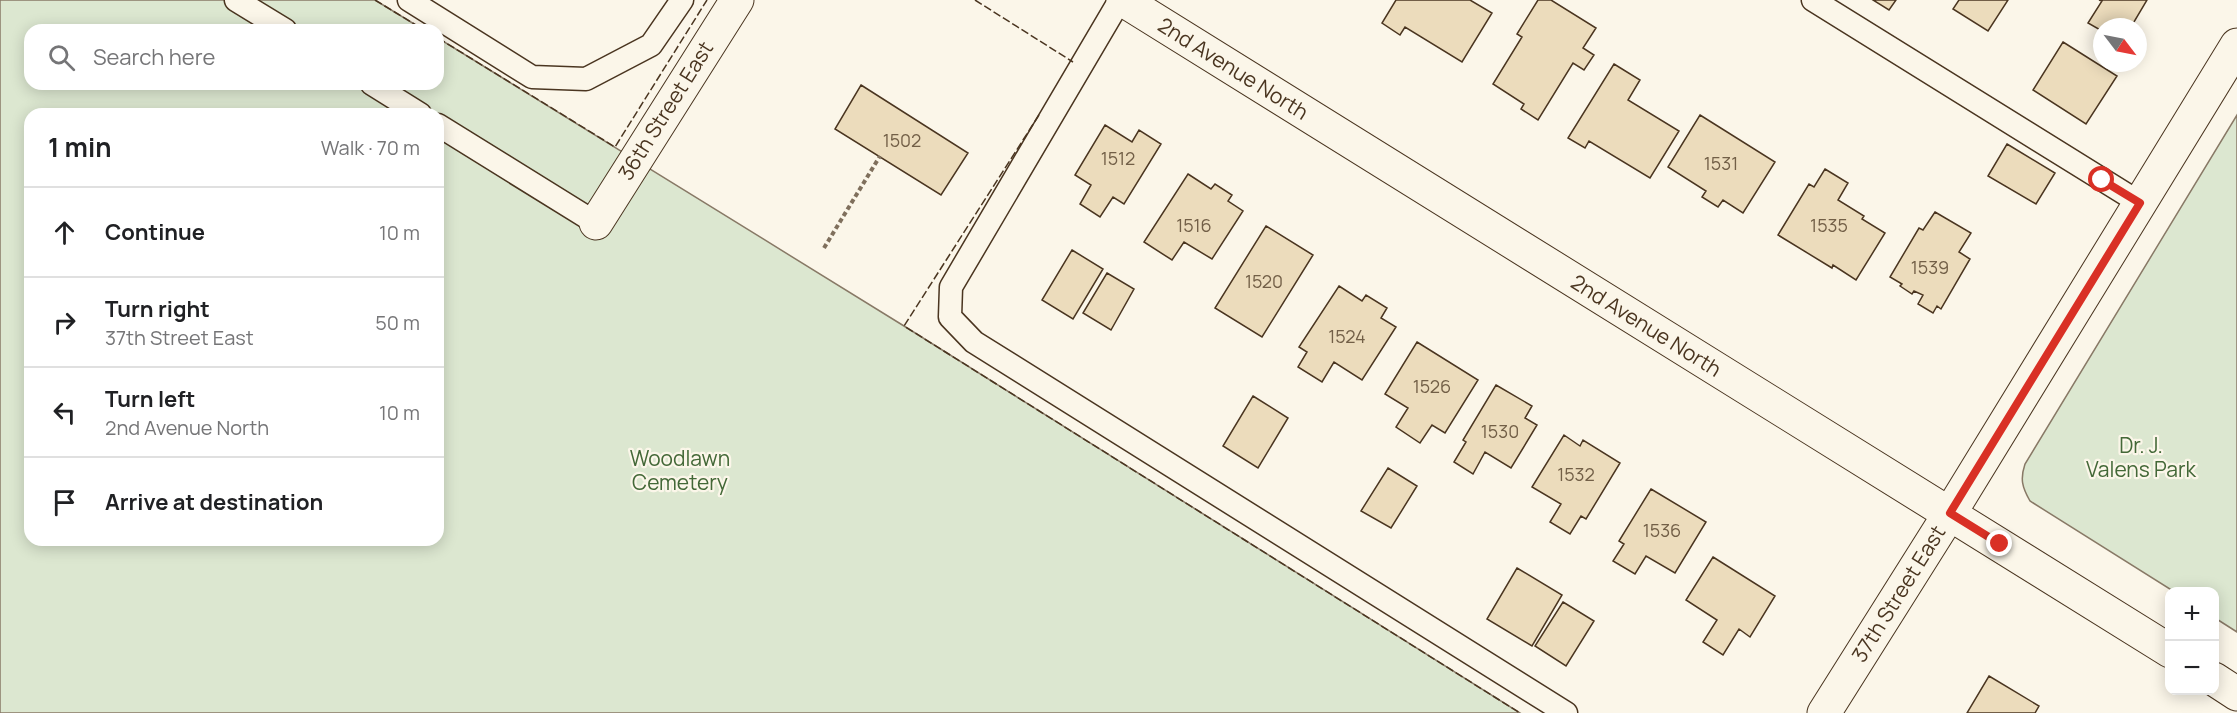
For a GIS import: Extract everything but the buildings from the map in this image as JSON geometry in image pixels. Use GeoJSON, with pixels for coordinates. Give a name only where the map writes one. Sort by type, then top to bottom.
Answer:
{"type":"FeatureCollection","features":[{"type":"Feature","properties":{"kind":"street","name":"36th Street East"},"geometry":{"type":"LineString","coordinates":[[596,223],[737,0]]}},
{"type":"Feature","properties":{"kind":"street","name":"2nd Avenue North"},"geometry":{"type":"LineString","coordinates":[[1122,0],[2165,648]]}},
{"type":"Feature","properties":{"kind":"street","name":"37th Street East"},"geometry":{"type":"LineString","coordinates":[[1824,713],[1950,513],[2237,45]]}},
{"type":"Feature","properties":{"kind":"street"},"geometry":{"type":"LineString","coordinates":[[2219,682],[2237,694]]}},
{"type":"Feature","properties":{"kind":"lane"},"geometry":{"type":"LineString","coordinates":[[236,0],[275,24]]}},
{"type":"Feature","properties":{"kind":"lane"},"geometry":{"type":"LineString","coordinates":[[409,0],[532,77],[586,79],[651,45],[682,0]]}},
{"type":"Feature","properties":{"kind":"lane"},"geometry":{"type":"LineString","coordinates":[[1122,0],[951,287],[950,317],[974,342],[1566,713]]}},
{"type":"Feature","properties":{"kind":"lane"},"geometry":{"type":"LineString","coordinates":[[1813,0],[2140,203]]}},
{"type":"Feature","properties":{"kind":"lane"},"geometry":{"type":"LineString","coordinates":[[382,90],[410,108]]}},
{"type":"Feature","properties":{"kind":"lane"},"geometry":{"type":"LineString","coordinates":[[444,129],[596,223]]}},
{"type":"Feature","properties":{"kind":"path"},"geometry":{"type":"LineString","coordinates":[[824,248],[880,156]]}},
{"type":"Feature","properties":{"kind":"green space","name":"Woodlawn Cemetery"},"geometry":{"type":"Polygon","coordinates":[[[0,0],[375,0],[414,24],[24,24],[24,90],[444,90],[444,42],[904,326],[1520,713],[0,713],[0,0]]]}},
{"type":"Feature","properties":{"kind":"green space","name":"Dr. J. Valens Park"},"geometry":{"type":"Polygon","coordinates":[[[2237,115],[2237,632],[2219,621],[2219,587],[2167,587],[2030,501],[2022,479],[2025,464],[2237,115]]]}},
{"type":"Feature","properties":{"kind":"fence"},"geometry":{"type":"LineString","coordinates":[[375,0],[414,24]]}},
{"type":"Feature","properties":{"kind":"fence"},"geometry":{"type":"LineString","coordinates":[[444,42],[615,147],[707,0]]}},
{"type":"Feature","properties":{"kind":"fence"},"geometry":{"type":"LineString","coordinates":[[975,0],[1073,62]]}},
{"type":"Feature","properties":{"kind":"fence"},"geometry":{"type":"LineString","coordinates":[[1039,115],[904,326],[1520,713]]}},
{"type":"Feature","properties":{"kind":"route"},"geometry":{"type":"LineString","coordinates":[[2000,544],[1950,513],[2140,203],[2102,180]]}}]}
